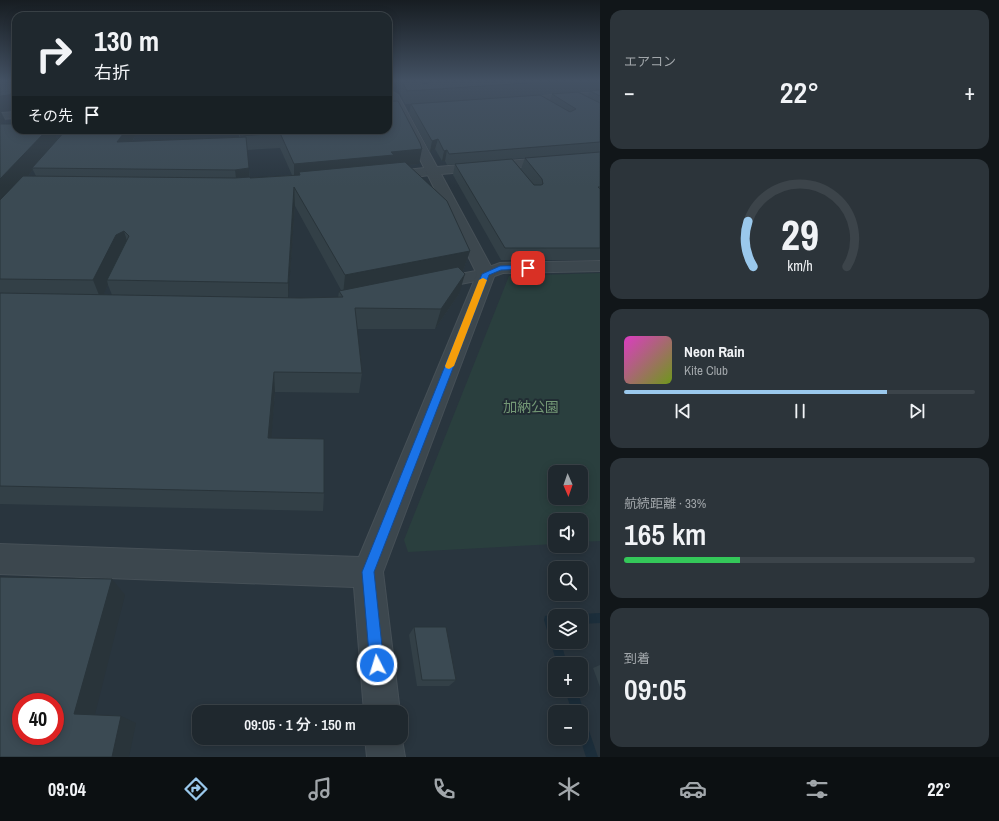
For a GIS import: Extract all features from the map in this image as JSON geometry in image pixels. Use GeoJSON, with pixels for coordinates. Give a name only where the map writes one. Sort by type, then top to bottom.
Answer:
{"type":"FeatureCollection","features":[{"type":"Feature","properties":{"kind":"street"},"geometry":{"type":"LineString","coordinates":[[381,705],[368,572],[486,274],[405,116]]}},
{"type":"Feature","properties":{"kind":"street"},"geometry":{"type":"LineString","coordinates":[[371,178],[434,171],[600,157]]}},
{"type":"Feature","properties":{"kind":"street"},"geometry":{"type":"LineString","coordinates":[[416,288],[486,274],[500,268],[600,266]]}},
{"type":"Feature","properties":{"kind":"street"},"geometry":{"type":"LineString","coordinates":[[0,559],[368,572]]}},
{"type":"Feature","properties":{"kind":"street"},"geometry":{"type":"LineString","coordinates":[[385,745],[386,757]]}},
{"type":"Feature","properties":{"kind":"green space","name":"加納公園"},"geometry":{"type":"Polygon","coordinates":[[[600,273],[600,541],[588,542],[588,513],[548,513],[548,544],[408,552],[404,540],[509,276],[600,273]]]}},
{"type":"Feature","properties":{"kind":"building"},"geometry":{"type":"Polygon","coordinates":[[[392,116],[406,116],[422,149],[391,152],[394,155],[294,164],[280,134],[392,134],[392,116]]]}},
{"type":"Feature","properties":{"kind":"building"},"geometry":{"type":"Polygon","coordinates":[[[418,116],[600,116],[600,142],[449,154],[447,150],[444,151],[438,139],[432,141],[418,116]]]}},
{"type":"Feature","properties":{"kind":"building"},"geometry":{"type":"Polygon","coordinates":[[[0,124],[12,124],[12,134],[43,134],[0,179],[0,124]]]}},
{"type":"Feature","properties":{"kind":"building"},"geometry":{"type":"Polygon","coordinates":[[[62,134],[123,134],[117,142],[246,137],[249,168],[235,170],[32,168],[62,134]]]}},
{"type":"Feature","properties":{"kind":"building"},"geometry":{"type":"Polygon","coordinates":[[[241,134],[267,134],[241,136],[241,134]]]}},
{"type":"Feature","properties":{"kind":"building"},"geometry":{"type":"Polygon","coordinates":[[[600,152],[600,187],[598,187],[600,189],[600,248],[505,248],[455,164],[512,159],[534,185],[541,185],[543,184],[542,179],[525,158],[600,152]]]}},
{"type":"Feature","properties":{"kind":"building"},"geometry":{"type":"Polygon","coordinates":[[[405,162],[447,201],[470,251],[345,275],[294,187],[288,283],[107,280],[129,236],[124,231],[116,235],[93,280],[0,279],[0,200],[23,176],[250,178],[300,175],[299,172],[405,162]]]}},
{"type":"Feature","properties":{"kind":"building"},"geometry":{"type":"Polygon","coordinates":[[[458,267],[465,274],[441,309],[355,308],[362,373],[274,372],[268,438],[324,439],[324,493],[0,486],[0,293],[301,298],[343,297],[339,291],[458,267]]]}},
{"type":"Feature","properties":{"kind":"building"},"geometry":{"type":"Polygon","coordinates":[[[0,577],[112,579],[74,714],[121,716],[112,757],[0,757],[0,577]]]}},
{"type":"Feature","properties":{"kind":"building"},"geometry":{"type":"Polygon","coordinates":[[[414,627],[446,627],[456,680],[422,680],[414,627]]]}},
{"type":"Feature","properties":{"kind":"waterway"},"geometry":{"type":"LineString","coordinates":[[588,619],[600,618]]}},
{"type":"Feature","properties":{"kind":"waterway"},"geometry":{"type":"LineString","coordinates":[[558,649],[560,657]]}},
{"type":"Feature","properties":{"kind":"waterway"},"geometry":{"type":"LineString","coordinates":[[573,697],[576,705]]}},
{"type":"Feature","properties":{"kind":"waterway"},"geometry":{"type":"LineString","coordinates":[[588,745],[592,757]]}},
{"type":"Feature","properties":{"kind":"slow traffic"},"geometry":{"type":"LineString","coordinates":[[449,366],[483,280]]}},
{"type":"Feature","properties":{"kind":"route"},"geometry":{"type":"LineString","coordinates":[[377,665],[368,572],[486,274],[500,268],[528,268]]}}]}
